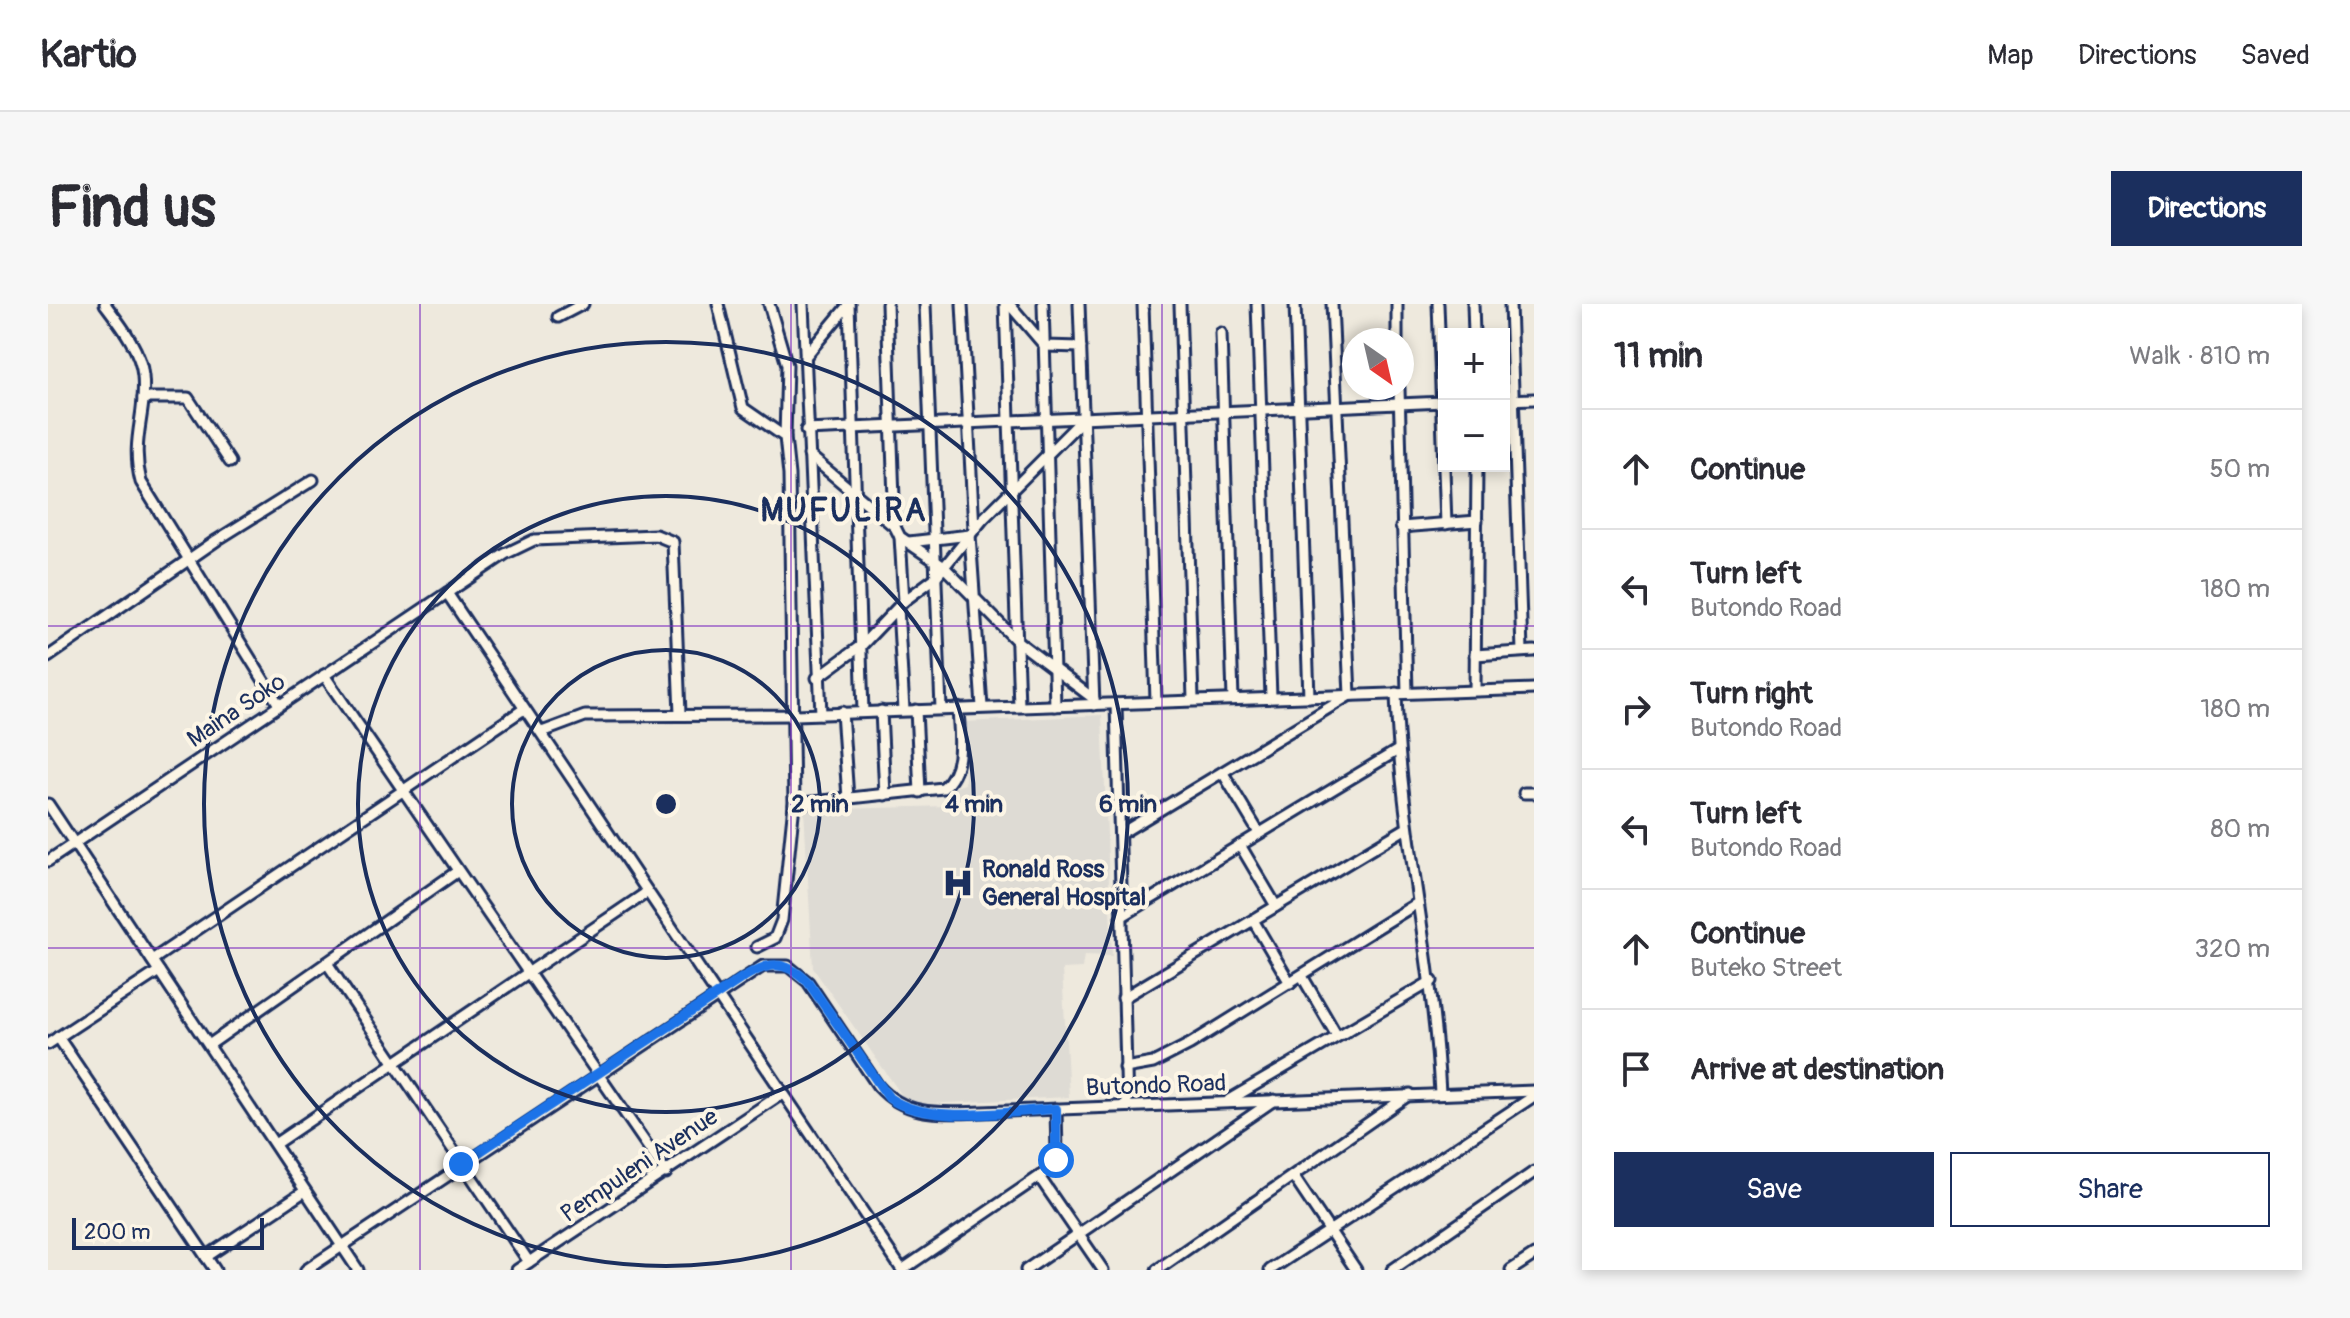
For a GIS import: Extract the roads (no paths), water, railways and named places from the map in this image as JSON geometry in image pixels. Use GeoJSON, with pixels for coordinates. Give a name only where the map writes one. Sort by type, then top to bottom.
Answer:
{"type":"FeatureCollection","features":[{"type":"Feature","properties":{"kind":"street"},"geometry":{"type":"LineString","coordinates":[[105,304],[140,362],[143,398],[135,440],[138,471],[188,562],[279,705]]}},
{"type":"Feature","properties":{"kind":"street"},"geometry":{"type":"LineString","coordinates":[[558,317],[583,304]]}},
{"type":"Feature","properties":{"kind":"street"},"geometry":{"type":"LineString","coordinates":[[718,304],[743,408],[785,437]]}},
{"type":"Feature","properties":{"kind":"street"},"geometry":{"type":"LineString","coordinates":[[757,947],[775,938],[781,925],[794,804],[795,715],[785,437],[787,365],[769,304]]}},
{"type":"Feature","properties":{"kind":"street"},"geometry":{"type":"LineString","coordinates":[[803,304],[806,430],[821,714]]}},
{"type":"Feature","properties":{"kind":"street"},"geometry":{"type":"LineString","coordinates":[[805,357],[849,304],[863,712]]}},
{"type":"Feature","properties":{"kind":"street"},"geometry":{"type":"LineString","coordinates":[[887,304],[901,536],[904,710]]}},
{"type":"Feature","properties":{"kind":"street"},"geometry":{"type":"LineString","coordinates":[[925,304],[941,709]]}},
{"type":"Feature","properties":{"kind":"street"},"geometry":{"type":"LineString","coordinates":[[962,304],[974,598],[982,707]]}},
{"type":"Feature","properties":{"kind":"street"},"geometry":{"type":"LineString","coordinates":[[1007,304],[1045,346],[1081,347]]}},
{"type":"Feature","properties":{"kind":"street"},"geometry":{"type":"LineString","coordinates":[[1007,304],[1008,421],[1019,706]]}},
{"type":"Feature","properties":{"kind":"street"},"geometry":{"type":"LineString","coordinates":[[1043,304],[1055,706]]}},
{"type":"Feature","properties":{"kind":"street"},"geometry":{"type":"LineString","coordinates":[[1079,304],[1094,702]]}},
{"type":"Feature","properties":{"kind":"street"},"geometry":{"type":"LineString","coordinates":[[1143,304],[1156,701]]}},
{"type":"Feature","properties":{"kind":"street"},"geometry":{"type":"LineString","coordinates":[[1180,304],[1193,699]]}},
{"type":"Feature","properties":{"kind":"street"},"geometry":{"type":"LineString","coordinates":[[1257,304],[1271,697]]}},
{"type":"Feature","properties":{"kind":"street"},"geometry":{"type":"LineString","coordinates":[[1295,304],[1309,697]]}},
{"type":"Feature","properties":{"kind":"street"},"geometry":{"type":"LineString","coordinates":[[1332,304],[1350,695]]}},
{"type":"Feature","properties":{"kind":"street"},"geometry":{"type":"LineString","coordinates":[[1397,304],[1397,328]]}},
{"type":"Feature","properties":{"kind":"street"},"geometry":{"type":"LineString","coordinates":[[1438,304],[1443,400]]}},
{"type":"Feature","properties":{"kind":"street"},"geometry":{"type":"LineString","coordinates":[[1473,304],[1474,328]]}},
{"type":"Feature","properties":{"kind":"street"},"geometry":{"type":"LineString","coordinates":[[1510,304],[1510,328]]}},
{"type":"Feature","properties":{"kind":"street"},"geometry":{"type":"LineString","coordinates":[[1221,333],[1233,699]]}},
{"type":"Feature","properties":{"kind":"street"},"geometry":{"type":"LineString","coordinates":[[143,398],[188,398],[230,462]]}},
{"type":"Feature","properties":{"kind":"street"},"geometry":{"type":"LineString","coordinates":[[1510,400],[1534,399]]}},
{"type":"Feature","properties":{"kind":"street"},"geometry":{"type":"LineString","coordinates":[[1399,400],[1402,693],[1398,750],[1416,904],[1432,981],[1440,1093]]}},
{"type":"Feature","properties":{"kind":"street"},"geometry":{"type":"LineString","coordinates":[[806,430],[1438,402]]}},
{"type":"Feature","properties":{"kind":"street"},"geometry":{"type":"LineString","coordinates":[[817,678],[862,645],[901,605],[935,578],[1011,489],[1084,418]]}},
{"type":"Feature","properties":{"kind":"street"},"geometry":{"type":"LineString","coordinates":[[1510,419],[1522,651]]}},
{"type":"Feature","properties":{"kind":"street"},"geometry":{"type":"LineString","coordinates":[[809,455],[901,536],[944,567],[1017,641],[1094,702]]}},
{"type":"Feature","properties":{"kind":"street"},"geometry":{"type":"LineString","coordinates":[[1445,472],[1446,524]]}},
{"type":"Feature","properties":{"kind":"street"},"geometry":{"type":"LineString","coordinates":[[1475,690],[1477,472]]}},
{"type":"Feature","properties":{"kind":"street"},"geometry":{"type":"LineString","coordinates":[[48,657],[217,540],[313,480]]}},
{"type":"Feature","properties":{"kind":"street"},"geometry":{"type":"LineString","coordinates":[[1401,527],[1477,521]]}},
{"type":"Feature","properties":{"kind":"street"},"geometry":{"type":"LineString","coordinates":[[901,536],[933,538],[972,532]]}},
{"type":"Feature","properties":{"kind":"street","name":"Maina Soko"},"geometry":{"type":"LineString","coordinates":[[48,861],[505,554],[534,540],[664,536],[673,542],[680,714]]}},
{"type":"Feature","properties":{"kind":"street"},"geometry":{"type":"LineString","coordinates":[[447,593],[902,1270],[1040,1178],[1056,1160],[1056,1109]]}},
{"type":"Feature","properties":{"kind":"street"},"geometry":{"type":"LineString","coordinates":[[1475,655],[1534,651]]}},
{"type":"Feature","properties":{"kind":"street"},"geometry":{"type":"LineString","coordinates":[[324,675],[666,1173]]}},
{"type":"Feature","properties":{"kind":"street"},"geometry":{"type":"LineString","coordinates":[[542,732],[585,716],[795,715],[1094,702],[1116,704],[1534,689]]}},
{"type":"Feature","properties":{"kind":"street"},"geometry":{"type":"LineString","coordinates":[[1120,834],[1350,695]]}},
{"type":"Feature","properties":{"kind":"street"},"geometry":{"type":"LineString","coordinates":[[1116,704],[1127,1106]]}},
{"type":"Feature","properties":{"kind":"street"},"geometry":{"type":"LineString","coordinates":[[794,804],[943,788],[957,769],[958,708]]}},
{"type":"Feature","properties":{"kind":"street"},"geometry":{"type":"LineString","coordinates":[[152,960],[524,709]]}},
{"type":"Feature","properties":{"kind":"street"},"geometry":{"type":"LineString","coordinates":[[916,710],[920,792]]}},
{"type":"Feature","properties":{"kind":"street"},"geometry":{"type":"LineString","coordinates":[[881,711],[885,795]]}},
{"type":"Feature","properties":{"kind":"street"},"geometry":{"type":"LineString","coordinates":[[842,712],[848,798]]}},
{"type":"Feature","properties":{"kind":"street"},"geometry":{"type":"LineString","coordinates":[[1121,917],[1398,750]]}},
{"type":"Feature","properties":{"kind":"street"},"geometry":{"type":"LineString","coordinates":[[1223,773],[1259,833]]}},
{"type":"Feature","properties":{"kind":"street"},"geometry":{"type":"LineString","coordinates":[[48,804],[358,1270]]}},
{"type":"Feature","properties":{"kind":"street"},"geometry":{"type":"LineString","coordinates":[[1123,998],[1405,829]]}},
{"type":"Feature","properties":{"kind":"street"},"geometry":{"type":"LineString","coordinates":[[1240,845],[1276,906]]}},
{"type":"Feature","properties":{"kind":"street"},"geometry":{"type":"LineString","coordinates":[[209,1045],[458,871]]}},
{"type":"Feature","properties":{"kind":"street"},"geometry":{"type":"LineString","coordinates":[[275,1144],[646,893]]}},
{"type":"Feature","properties":{"kind":"street"},"geometry":{"type":"LineString","coordinates":[[1125,1068],[1160,1060],[1416,904]]}},
{"type":"Feature","properties":{"kind":"street"},"geometry":{"type":"LineString","coordinates":[[1253,920],[1290,983]]}},
{"type":"Feature","properties":{"kind":"street"},"geometry":{"type":"LineString","coordinates":[[327,963],[529,1262]]}},
{"type":"Feature","properties":{"kind":"street","name":"Butondo Road"},"geometry":{"type":"LineString","coordinates":[[715,996],[763,966],[788,966],[808,982],[878,1086],[898,1104],[929,1113],[1440,1093],[1534,1093]]}},
{"type":"Feature","properties":{"kind":"street"},"geometry":{"type":"LineString","coordinates":[[48,1044],[159,971]]}},
{"type":"Feature","properties":{"kind":"street"},"geometry":{"type":"LineString","coordinates":[[1302,976],[1337,1036]]}},
{"type":"Feature","properties":{"kind":"street"},"geometry":{"type":"LineString","coordinates":[[1226,1102],[1432,981]]}},
{"type":"Feature","properties":{"kind":"street"},"geometry":{"type":"LineString","coordinates":[[306,1270],[715,996]]}},
{"type":"Feature","properties":{"kind":"street"},"geometry":{"type":"LineString","coordinates":[[58,1037],[215,1270]]}},
{"type":"Feature","properties":{"kind":"street","name":"Pempuleni Avenue"},"geometry":{"type":"LineString","coordinates":[[517,1270],[783,1093]]}},
{"type":"Feature","properties":{"kind":"street"},"geometry":{"type":"LineString","coordinates":[[1270,1270],[1534,1093]]}},
{"type":"Feature","properties":{"kind":"street"},"geometry":{"type":"LineString","coordinates":[[1157,1270],[1411,1094]]}},
{"type":"Feature","properties":{"kind":"street"},"geometry":{"type":"LineString","coordinates":[[1026,1270],[1276,1099]]}},
{"type":"Feature","properties":{"kind":"street"},"geometry":{"type":"LineString","coordinates":[[1392,1270],[1534,1172]]}},
{"type":"Feature","properties":{"kind":"street"},"geometry":{"type":"LineString","coordinates":[[1293,1176],[1356,1270]]}},
{"type":"Feature","properties":{"kind":"street"},"geometry":{"type":"LineString","coordinates":[[1040,1178],[1103,1270]]}},
{"type":"Feature","properties":{"kind":"street"},"geometry":{"type":"LineString","coordinates":[[206,1257],[305,1191]]}},
{"type":"Feature","properties":{"kind":"street"},"geometry":{"type":"LineString","coordinates":[[1511,1270],[1534,1255]]}},
{"type":"Feature","properties":{"kind":"place","name":"Ronald Ross General Hospital"},"geometry":{"type":"Point","coordinates":[958,883]}},
{"type":"Feature","properties":{"kind":"district","name":"MUFULIRA"},"geometry":{"type":"Point","coordinates":[844,510]}}]}
